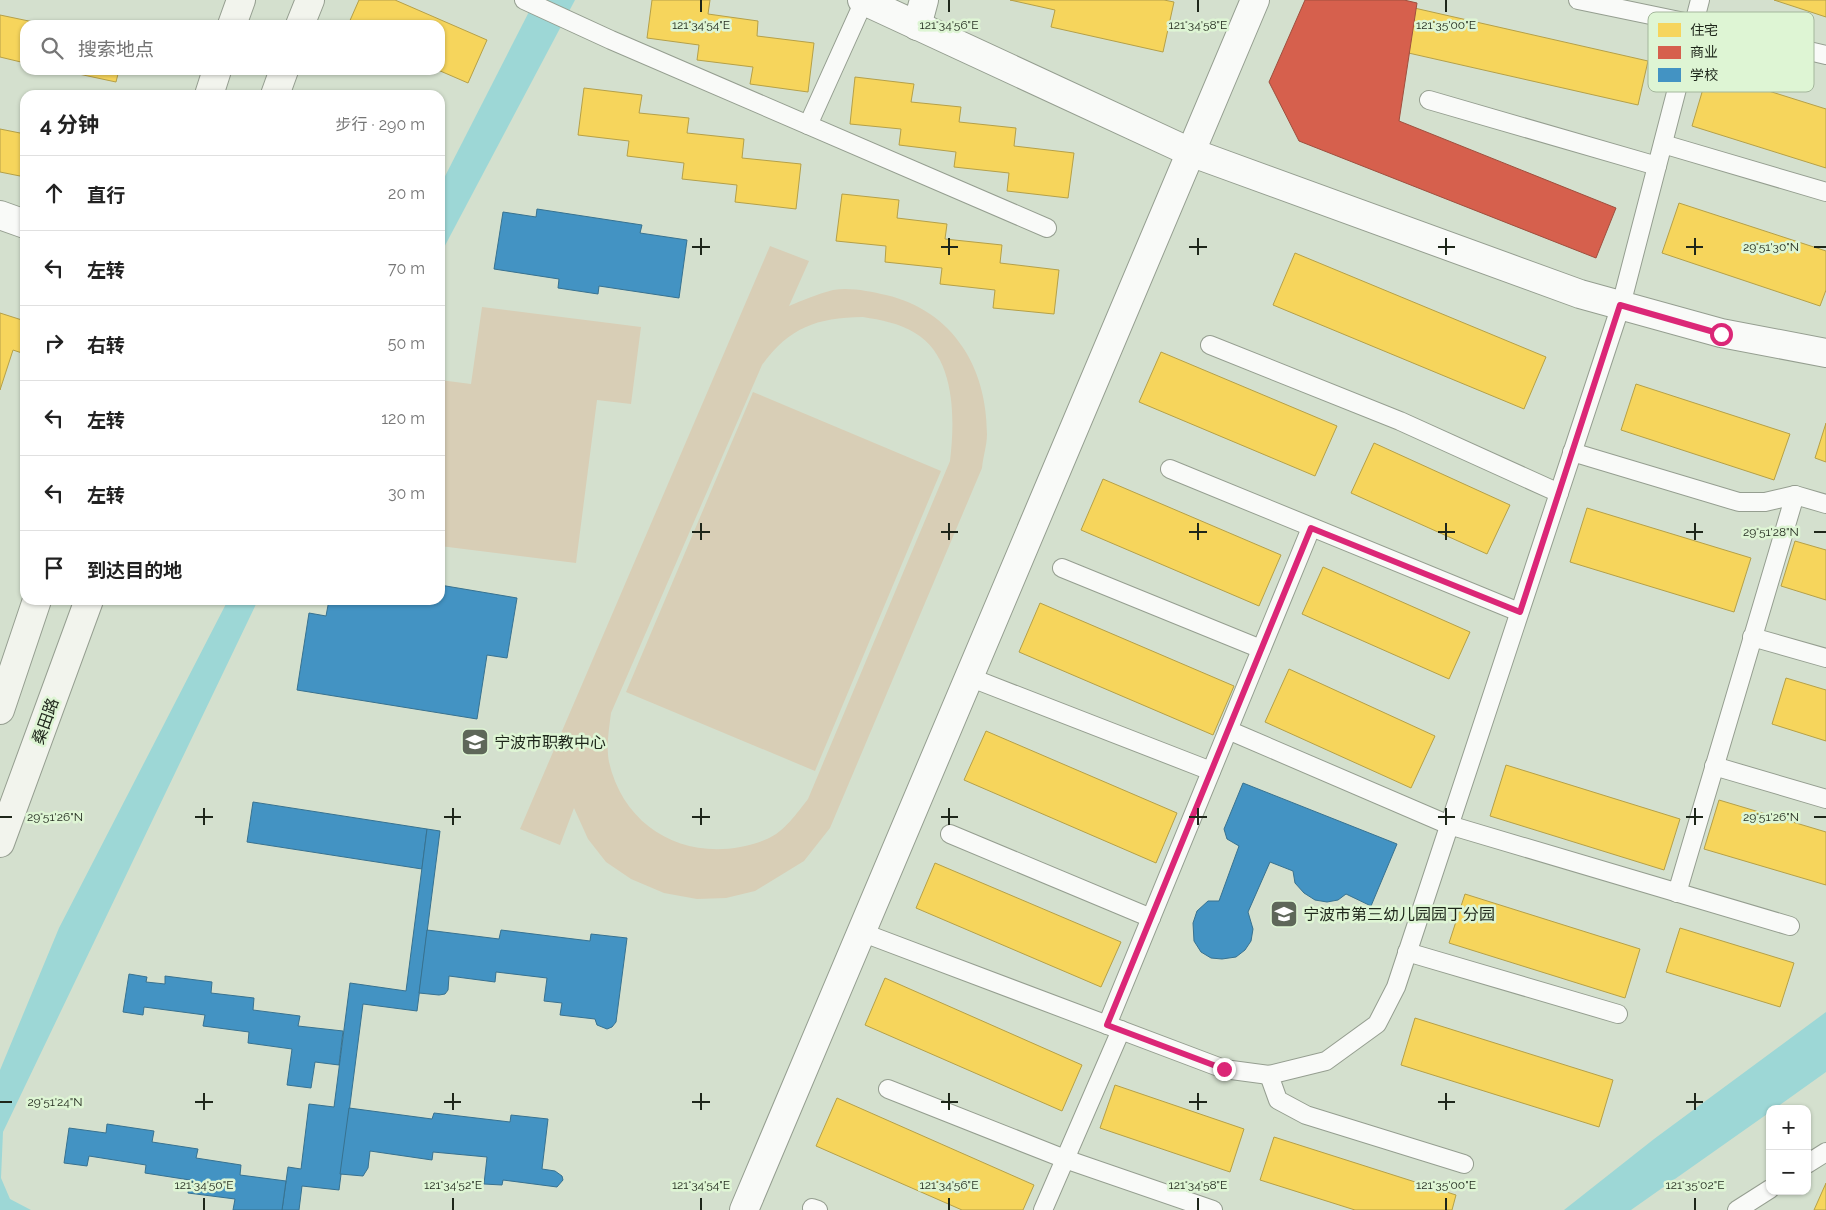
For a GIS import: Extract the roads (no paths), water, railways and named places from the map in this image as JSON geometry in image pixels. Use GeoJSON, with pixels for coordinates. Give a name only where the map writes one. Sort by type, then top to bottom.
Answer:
{"type":"FeatureCollection","features":[{"type":"Feature","properties":{"kind":"main road"},"geometry":{"type":"LineString","coordinates":[[234,20],[241,0]]}},
{"type":"Feature","properties":{"kind":"main road"},"geometry":{"type":"LineString","coordinates":[[302,20],[310,0]]}},
{"type":"Feature","properties":{"kind":"main road"},"geometry":{"type":"LineString","coordinates":[[211,90],[215,75]]}},
{"type":"Feature","properties":{"kind":"main road"},"geometry":{"type":"LineString","coordinates":[[277,90],[282,75]]}},
{"type":"Feature","properties":{"kind":"main road"},"geometry":{"type":"LineString","coordinates":[[0,710],[36,605]]}},
{"type":"Feature","properties":{"kind":"main road","name":"桑田路"},"geometry":{"type":"LineString","coordinates":[[0,843],[87,605]]}},
{"type":"Feature","properties":{"kind":"street"},"geometry":{"type":"LineString","coordinates":[[863,0],[1190,152],[1580,294],[1721,334],[1826,353]]}},
{"type":"Feature","properties":{"kind":"street"},"geometry":{"type":"LineString","coordinates":[[917,26],[924,0]]}},
{"type":"Feature","properties":{"kind":"street"},"geometry":{"type":"LineString","coordinates":[[744,1210],[1190,152],[1256,0]]}},
{"type":"Feature","properties":{"kind":"street"},"geometry":{"type":"LineString","coordinates":[[0,215],[20,222]]}},
{"type":"Feature","properties":{"kind":"lane"},"geometry":{"type":"LineString","coordinates":[[524,0],[1047,228]]}},
{"type":"Feature","properties":{"kind":"lane"},"geometry":{"type":"LineString","coordinates":[[808,125],[863,0]]}},
{"type":"Feature","properties":{"kind":"lane"},"geometry":{"type":"LineString","coordinates":[[1578,0],[1648,14]]}},
{"type":"Feature","properties":{"kind":"lane"},"geometry":{"type":"LineString","coordinates":[[861,932],[1224,1069],[1269,1075],[1326,1061],[1377,1024],[1396,986],[1620,305],[1676,92]]}},
{"type":"Feature","properties":{"kind":"lane"},"geometry":{"type":"LineString","coordinates":[[1429,100],[1657,166]]}},
{"type":"Feature","properties":{"kind":"lane"},"geometry":{"type":"LineString","coordinates":[[1663,144],[1826,192]]}},
{"type":"Feature","properties":{"kind":"lane"},"geometry":{"type":"LineString","coordinates":[[1210,345],[1400,421],[1559,492]]}},
{"type":"Feature","properties":{"kind":"lane"},"geometry":{"type":"LineString","coordinates":[[1572,452],[1739,502],[1764,502],[1794,494],[1826,504]]}},
{"type":"Feature","properties":{"kind":"lane"},"geometry":{"type":"LineString","coordinates":[[1170,469],[1520,612]]}},
{"type":"Feature","properties":{"kind":"lane"},"geometry":{"type":"LineString","coordinates":[[1677,893],[1794,494]]}},
{"type":"Feature","properties":{"kind":"lane"},"geometry":{"type":"LineString","coordinates":[[1044,1210],[1114,1028],[1151,918],[1311,528]]}},
{"type":"Feature","properties":{"kind":"lane"},"geometry":{"type":"LineString","coordinates":[[1062,568],[1261,650]]}},
{"type":"Feature","properties":{"kind":"lane"},"geometry":{"type":"LineString","coordinates":[[1752,637],[1826,658]]}},
{"type":"Feature","properties":{"kind":"lane"},"geometry":{"type":"LineString","coordinates":[[969,677],[1211,771]]}},
{"type":"Feature","properties":{"kind":"lane"},"geometry":{"type":"LineString","coordinates":[[1228,730],[1449,825],[1790,926]]}},
{"type":"Feature","properties":{"kind":"lane"},"geometry":{"type":"LineString","coordinates":[[1714,766],[1826,799]]}},
{"type":"Feature","properties":{"kind":"lane"},"geometry":{"type":"LineString","coordinates":[[950,834],[1151,918]]}},
{"type":"Feature","properties":{"kind":"lane"},"geometry":{"type":"LineString","coordinates":[[1407,952],[1618,1014]]}},
{"type":"Feature","properties":{"kind":"lane"},"geometry":{"type":"LineString","coordinates":[[1269,1075],[1278,1100],[1306,1115],[1464,1164]]}},
{"type":"Feature","properties":{"kind":"lane"},"geometry":{"type":"LineString","coordinates":[[888,1089],[1065,1159],[1213,1210]]}},
{"type":"Feature","properties":{"kind":"lane"},"geometry":{"type":"LineString","coordinates":[[1811,1161],[1826,1152]]}},
{"type":"Feature","properties":{"kind":"lane"},"geometry":{"type":"LineString","coordinates":[[1737,1210],[1766,1191]]}},
{"type":"Feature","properties":{"kind":"water"},"geometry":{"type":"Polygon","coordinates":[[[535,0],[575,0],[445,246],[445,176],[535,0]]]}},
{"type":"Feature","properties":{"kind":"water"},"geometry":{"type":"Polygon","coordinates":[[[225,605],[256,605],[3,1132],[1,1178],[10,1199],[31,1210],[0,1210],[0,1070],[59,928],[225,605]]]}},
{"type":"Feature","properties":{"kind":"water"},"geometry":{"type":"Polygon","coordinates":[[[1826,1012],[1826,1072],[1780,1105],[1766,1105],[1766,1115],[1631,1210],[1564,1210],[1654,1139],[1826,1012]]]}},
{"type":"Feature","properties":{"kind":"place","name":"宁波市职教中心"},"geometry":{"type":"Point","coordinates":[475,742]}},
{"type":"Feature","properties":{"kind":"place","name":"宁波市第三幼儿园园丁分园"},"geometry":{"type":"Point","coordinates":[1284,914]}}]}
